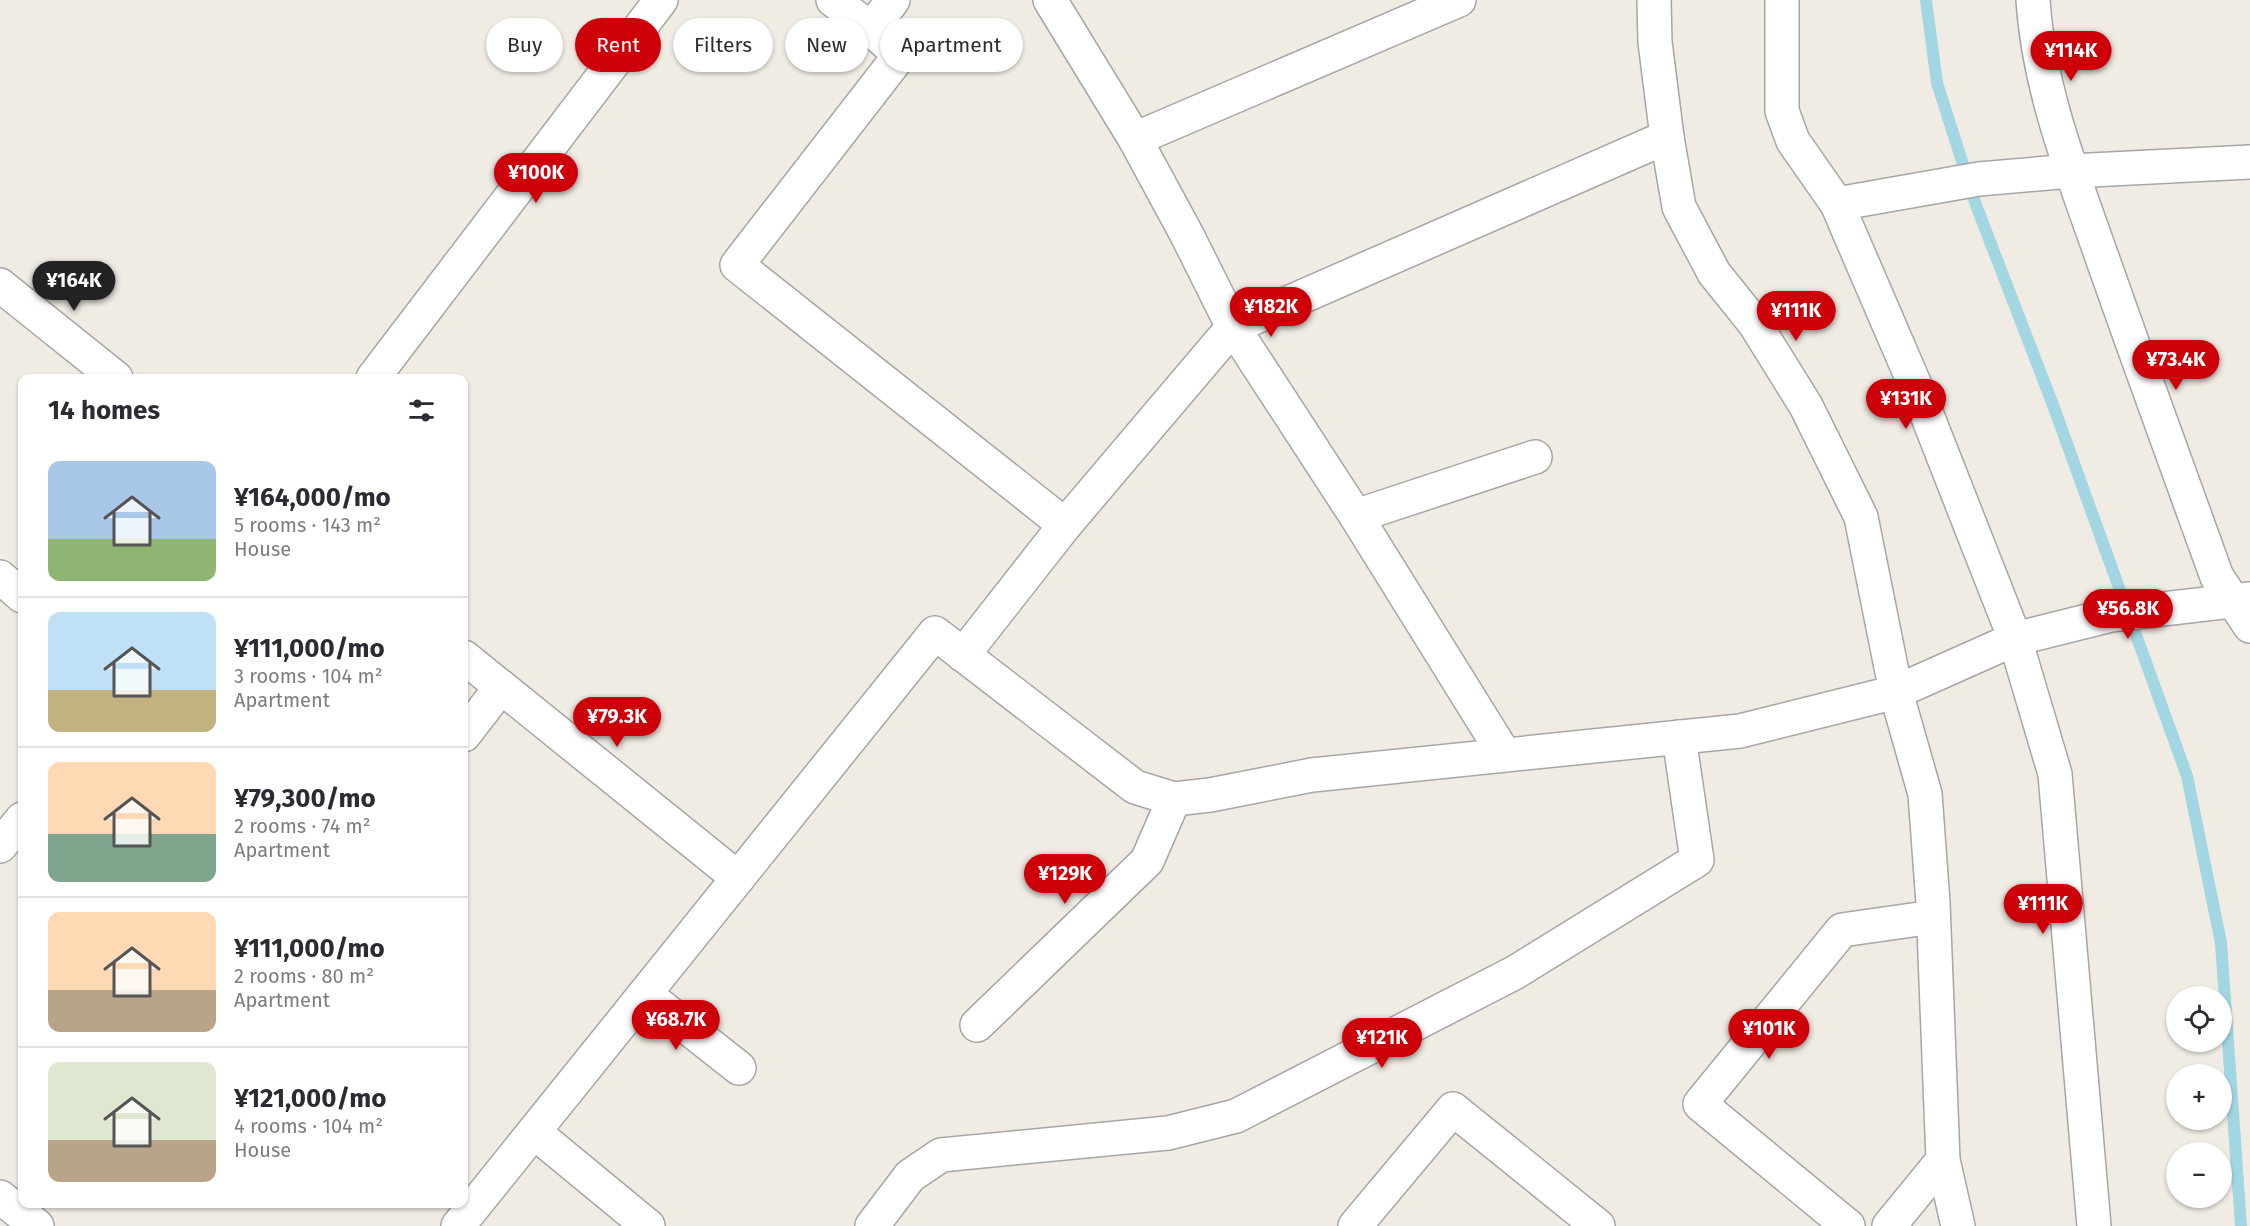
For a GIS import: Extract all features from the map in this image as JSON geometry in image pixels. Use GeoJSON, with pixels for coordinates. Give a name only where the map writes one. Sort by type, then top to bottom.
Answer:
{"type":"FeatureCollection","features":[{"type":"Feature","properties":{"kind":"street"},"geometry":{"type":"LineString","coordinates":[[376,374],[661,0]]}},
{"type":"Feature","properties":{"kind":"street"},"geometry":{"type":"LineString","coordinates":[[833,0],[900,55],[737,265],[1065,525]]}},
{"type":"Feature","properties":{"kind":"street"},"geometry":{"type":"LineString","coordinates":[[871,29],[893,0]]}},
{"type":"Feature","properties":{"kind":"street"},"geometry":{"type":"LineString","coordinates":[[1135,139],[1459,0]]}},
{"type":"Feature","properties":{"kind":"street"},"geometry":{"type":"LineString","coordinates":[[1654,0],[1655,42],[1679,207],[1714,273],[1755,324],[1806,406],[1861,517],[1896,693],[1925,794],[1933,916],[1943,1160],[1958,1226]]}},
{"type":"Feature","properties":{"kind":"street"},"geometry":{"type":"LineString","coordinates":[[1782,0],[1782,111],[1793,141],[1837,204],[1918,393],[2015,639],[2055,774],[2094,1226]]}},
{"type":"Feature","properties":{"kind":"street"},"geometry":{"type":"LineString","coordinates":[[2033,0],[2035,31],[2045,87],[2071,171],[2217,577],[2244,609]]}},
{"type":"Feature","properties":{"kind":"street"},"geometry":{"type":"LineString","coordinates":[[1054,1],[1135,139],[1187,234],[1233,327],[1356,516],[1504,754]]}},
{"type":"Feature","properties":{"kind":"street"},"geometry":{"type":"LineString","coordinates":[[963,655],[1065,525],[1233,327],[1667,137]]}},
{"type":"Feature","properties":{"kind":"street"},"geometry":{"type":"LineString","coordinates":[[1837,204],[1964,181],[2071,171],[2250,162]]}},
{"type":"Feature","properties":{"kind":"street"},"geometry":{"type":"LineString","coordinates":[[5,299],[110,374]]}},
{"type":"Feature","properties":{"kind":"street"},"geometry":{"type":"LineString","coordinates":[[1356,516],[1536,456]]}},
{"type":"Feature","properties":{"kind":"street"},"geometry":{"type":"LineString","coordinates":[[0,577],[18,593]]}},
{"type":"Feature","properties":{"kind":"street"},"geometry":{"type":"LineString","coordinates":[[458,1226],[935,633],[1135,787],[1174,799],[1210,795],[1312,776],[1504,754],[1740,731],[1896,693],[2015,639],[2126,614],[2244,609]]}},
{"type":"Feature","properties":{"kind":"street"},"geometry":{"type":"LineString","coordinates":[[468,660],[738,878]]}},
{"type":"Feature","properties":{"kind":"street"},"geometry":{"type":"LineString","coordinates":[[468,730],[501,687]]}},
{"type":"Feature","properties":{"kind":"street"},"geometry":{"type":"LineString","coordinates":[[872,1226],[910,1176],[941,1155],[1168,1133],[1236,1116],[1524,966],[1697,860],[1678,737]]}},
{"type":"Feature","properties":{"kind":"street"},"geometry":{"type":"LineString","coordinates":[[977,1025],[1147,861],[1174,799]]}},
{"type":"Feature","properties":{"kind":"street"},"geometry":{"type":"LineString","coordinates":[[0,846],[18,824]]}},
{"type":"Feature","properties":{"kind":"street"},"geometry":{"type":"LineString","coordinates":[[1848,1226],[1700,1104],[1842,930],[1933,916]]}},
{"type":"Feature","properties":{"kind":"street"},"geometry":{"type":"LineString","coordinates":[[645,994],[739,1068]]}},
{"type":"Feature","properties":{"kind":"street"},"geometry":{"type":"LineString","coordinates":[[1355,1226],[1453,1109],[1598,1226]]}},
{"type":"Feature","properties":{"kind":"street"},"geometry":{"type":"LineString","coordinates":[[534,1132],[648,1226]]}},
{"type":"Feature","properties":{"kind":"street"},"geometry":{"type":"LineString","coordinates":[[1889,1226],[1943,1160]]}},
{"type":"Feature","properties":{"kind":"street"},"geometry":{"type":"LineString","coordinates":[[0,1197],[37,1226]]}},
{"type":"Feature","properties":{"kind":"waterway"},"geometry":{"type":"LineString","coordinates":[[1926,0],[1937,83],[1976,205],[2053,405],[2187,776],[2221,943],[2241,1226]]}}]}
